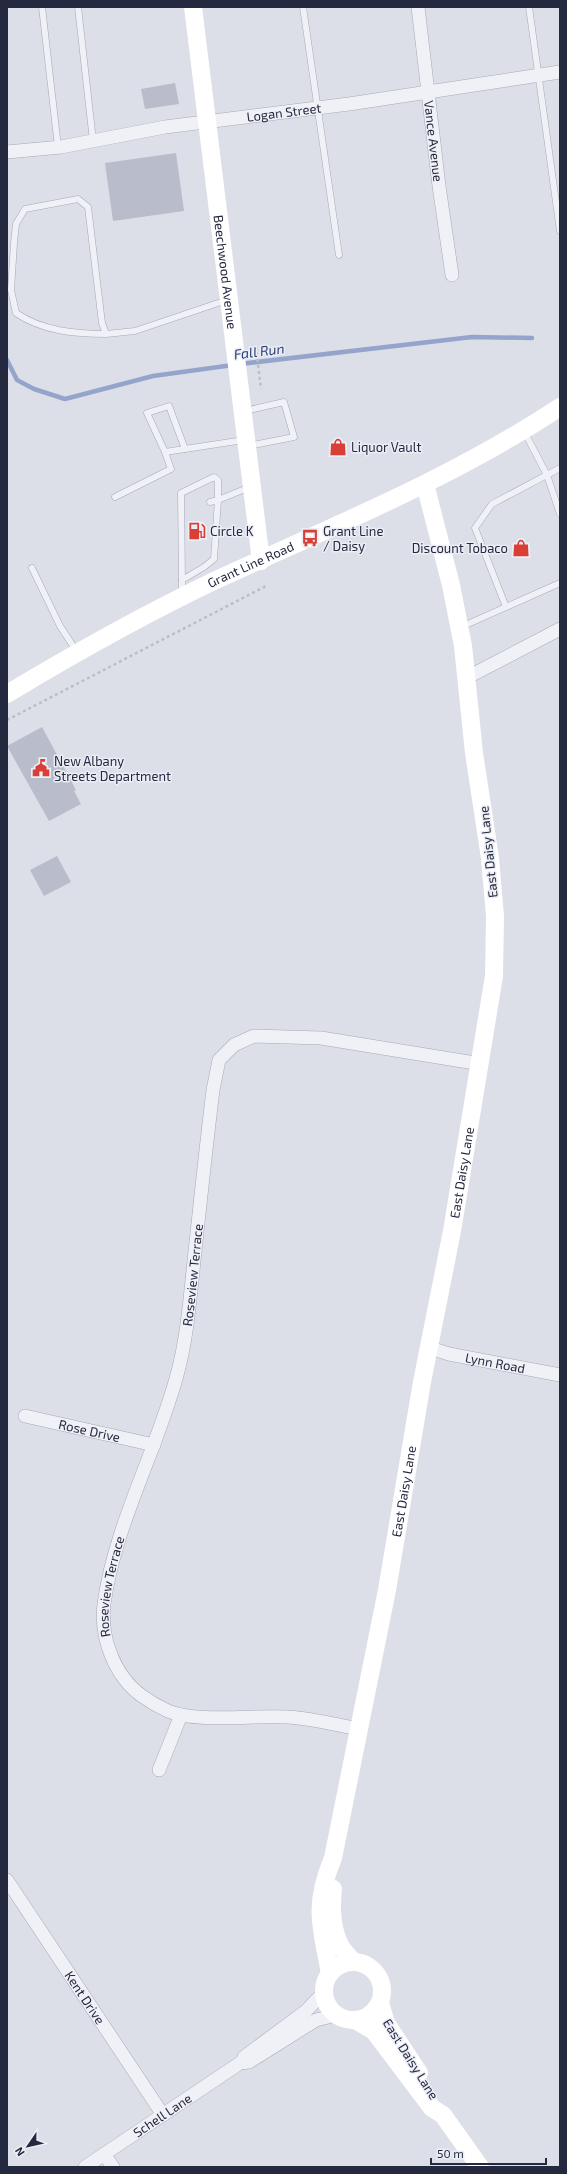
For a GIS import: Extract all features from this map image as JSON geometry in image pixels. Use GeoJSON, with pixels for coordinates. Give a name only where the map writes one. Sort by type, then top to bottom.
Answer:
{"type":"FeatureCollection","features":[{"type":"Feature","properties":{"kind":"street","name":"Beechwood Avenue"},"geometry":{"type":"LineString","coordinates":[[193,7],[261,561]]}},
{"type":"Feature","properties":{"kind":"street","name":"Vance Avenue"},"geometry":{"type":"LineString","coordinates":[[418,7],[439,186],[452,275]]}},
{"type":"Feature","properties":{"kind":"street","name":"Logan Street"},"geometry":{"type":"LineString","coordinates":[[7,152],[58,147],[207,122],[560,72]]}},
{"type":"Feature","properties":{"kind":"street","name":"Grant Line Road"},"geometry":{"type":"LineString","coordinates":[[7,694],[78,653],[182,588],[261,561],[425,484],[560,407]]}},
{"type":"Feature","properties":{"kind":"street","name":"East Daisy Lane"},"geometry":{"type":"LineString","coordinates":[[354,1962],[340,1946],[337,1936],[332,1902],[333,1858],[387,1590],[422,1382],[430,1348],[481,1064],[494,976],[495,916],[490,858],[474,753],[459,628],[425,484]]}},
{"type":"Feature","properties":{"kind":"street"},"geometry":{"type":"LineString","coordinates":[[466,678],[560,629]]}},
{"type":"Feature","properties":{"kind":"street","name":"Roseview Terrace"},"geometry":{"type":"LineString","coordinates":[[359,1729],[291,1717],[198,1717],[181,1715],[161,1707],[140,1695],[129,1684],[111,1657],[106,1641],[104,1606],[121,1531],[154,1445],[182,1354],[213,1090],[219,1060],[234,1045],[254,1036],[321,1038],[481,1064]]}},
{"type":"Feature","properties":{"kind":"street","name":"Lynn Road"},"geometry":{"type":"LineString","coordinates":[[430,1348],[449,1354],[560,1375]]}},
{"type":"Feature","properties":{"kind":"street","name":"Rose Drive"},"geometry":{"type":"LineString","coordinates":[[25,1416],[154,1445]]}},
{"type":"Feature","properties":{"kind":"street"},"geometry":{"type":"LineString","coordinates":[[160,1770],[181,1715]]}},
{"type":"Feature","properties":{"kind":"street","name":"East Daisy Lane"},"geometry":{"type":"LineString","coordinates":[[330,1973],[320,1916],[324,1880],[333,1858]]}},
{"type":"Feature","properties":{"kind":"street","name":"Kent Drive"},"geometry":{"type":"LineString","coordinates":[[7,1880],[163,2115]]}},
{"type":"Feature","properties":{"kind":"street"},"geometry":{"type":"LineString","coordinates":[[354,1962],[366,1965],[378,1976],[383,1992],[380,2003],[372,2014],[356,2021],[348,2021],[336,2016],[328,2007],[324,1992],[325,1982],[330,1973],[341,1964],[354,1962]]}},
{"type":"Feature","properties":{"kind":"street","name":"Schell Lane"},"geometry":{"type":"LineString","coordinates":[[240,2064],[245,2055],[306,2011],[324,1992]]}},
{"type":"Feature","properties":{"kind":"street","name":"East Daisy Lane"},"geometry":{"type":"LineString","coordinates":[[380,2003],[386,2023],[439,2102],[443,2115],[480,2167]]}},
{"type":"Feature","properties":{"kind":"street","name":"Schell Lane"},"geometry":{"type":"LineString","coordinates":[[85,2167],[240,2064],[249,2062],[316,2020],[336,2016]]}},
{"type":"Feature","properties":{"kind":"street","name":"East Daisy Lane"},"geometry":{"type":"LineString","coordinates":[[356,2021],[374,2032],[432,2108],[443,2115]]}},
{"type":"Feature","properties":{"kind":"street"},"geometry":{"type":"LineString","coordinates":[[104,2154],[112,2167]]}},
{"type":"Feature","properties":{"kind":"lane"},"geometry":{"type":"LineString","coordinates":[[42,7],[58,147]]}},
{"type":"Feature","properties":{"kind":"lane"},"geometry":{"type":"LineString","coordinates":[[78,7],[93,141]]}},
{"type":"Feature","properties":{"kind":"lane"},"geometry":{"type":"LineString","coordinates":[[303,7],[339,255]]}},
{"type":"Feature","properties":{"kind":"lane"},"geometry":{"type":"LineString","coordinates":[[529,7],[537,75],[560,231]]}},
{"type":"Feature","properties":{"kind":"lane"},"geometry":{"type":"LineString","coordinates":[[106,334],[102,322],[88,207],[78,199],[25,209],[16,224],[10,283],[16,313],[23,318],[50,328],[82,334],[106,334],[135,331],[229,299]]}},
{"type":"Feature","properties":{"kind":"lane"},"geometry":{"type":"LineString","coordinates":[[164,452],[294,437],[284,402],[243,412]]}},
{"type":"Feature","properties":{"kind":"lane"},"geometry":{"type":"LineString","coordinates":[[115,497],[171,469],[147,413],[169,406],[185,449]]}},
{"type":"Feature","properties":{"kind":"lane"},"geometry":{"type":"LineString","coordinates":[[523,429],[547,475],[560,514]]}},
{"type":"Feature","properties":{"kind":"lane"},"geometry":{"type":"LineString","coordinates":[[506,607],[475,528],[492,504],[560,468]]}},
{"type":"Feature","properties":{"kind":"lane"},"geometry":{"type":"LineString","coordinates":[[214,477],[218,480],[217,520],[211,547],[214,559],[182,588],[184,558],[184,531],[181,513],[182,493],[214,477]]}},
{"type":"Feature","properties":{"kind":"lane"},"geometry":{"type":"LineString","coordinates":[[210,502],[252,487]]}},
{"type":"Feature","properties":{"kind":"lane"},"geometry":{"type":"LineString","coordinates":[[181,513],[189,510]]}},
{"type":"Feature","properties":{"kind":"lane"},"geometry":{"type":"LineString","coordinates":[[211,522],[217,520]]}},
{"type":"Feature","properties":{"kind":"lane"},"geometry":{"type":"LineString","coordinates":[[32,568],[60,626],[78,653]]}},
{"type":"Feature","properties":{"kind":"lane"},"geometry":{"type":"LineString","coordinates":[[459,628],[560,583]]}},
{"type":"Feature","properties":{"kind":"path"},"geometry":{"type":"LineString","coordinates":[[256,347],[261,389]]}},
{"type":"Feature","properties":{"kind":"path"},"geometry":{"type":"LineString","coordinates":[[7,720],[268,585]]}},
{"type":"Feature","properties":{"kind":"building"},"geometry":{"type":"Polygon","coordinates":[[[175,83],[179,104],[145,109],[141,89],[175,83]]]}},
{"type":"Feature","properties":{"kind":"building"},"geometry":{"type":"Polygon","coordinates":[[[176,153],[184,211],[113,221],[105,163],[176,153]]]}},
{"type":"Feature","properties":{"kind":"building","name":"New Albany Streets Department"},"geometry":{"type":"Polygon","coordinates":[[[42,727],[76,790],[74,791],[81,804],[49,821],[7,746],[42,727]]]}},
{"type":"Feature","properties":{"kind":"building"},"geometry":{"type":"Polygon","coordinates":[[[57,856],[71,882],[44,896],[30,870],[57,856]]]}},
{"type":"Feature","properties":{"kind":"waterway","name":"Fall Run"},"geometry":{"type":"LineString","coordinates":[[240,364],[472,337],[532,338]]}},
{"type":"Feature","properties":{"kind":"waterway","name":"Fall Run"},"geometry":{"type":"LineString","coordinates":[[7,360],[17,380],[34,389],[65,399],[153,376],[233,365]]}},
{"type":"Feature","properties":{"kind":"place","name":"Liquor Vault"},"geometry":{"type":"Point","coordinates":[338,447]}},
{"type":"Feature","properties":{"kind":"place","name":"Circle K"},"geometry":{"type":"Point","coordinates":[197,531]}},
{"type":"Feature","properties":{"kind":"place","name":"Grant Line / Daisy"},"geometry":{"type":"Point","coordinates":[310,538]}},
{"type":"Feature","properties":{"kind":"place","name":"Discount Tobaco"},"geometry":{"type":"Point","coordinates":[521,548]}},
{"type":"Feature","properties":{"kind":"place","name":"New Albany Streets Department"},"geometry":{"type":"Point","coordinates":[41,768]}}]}
